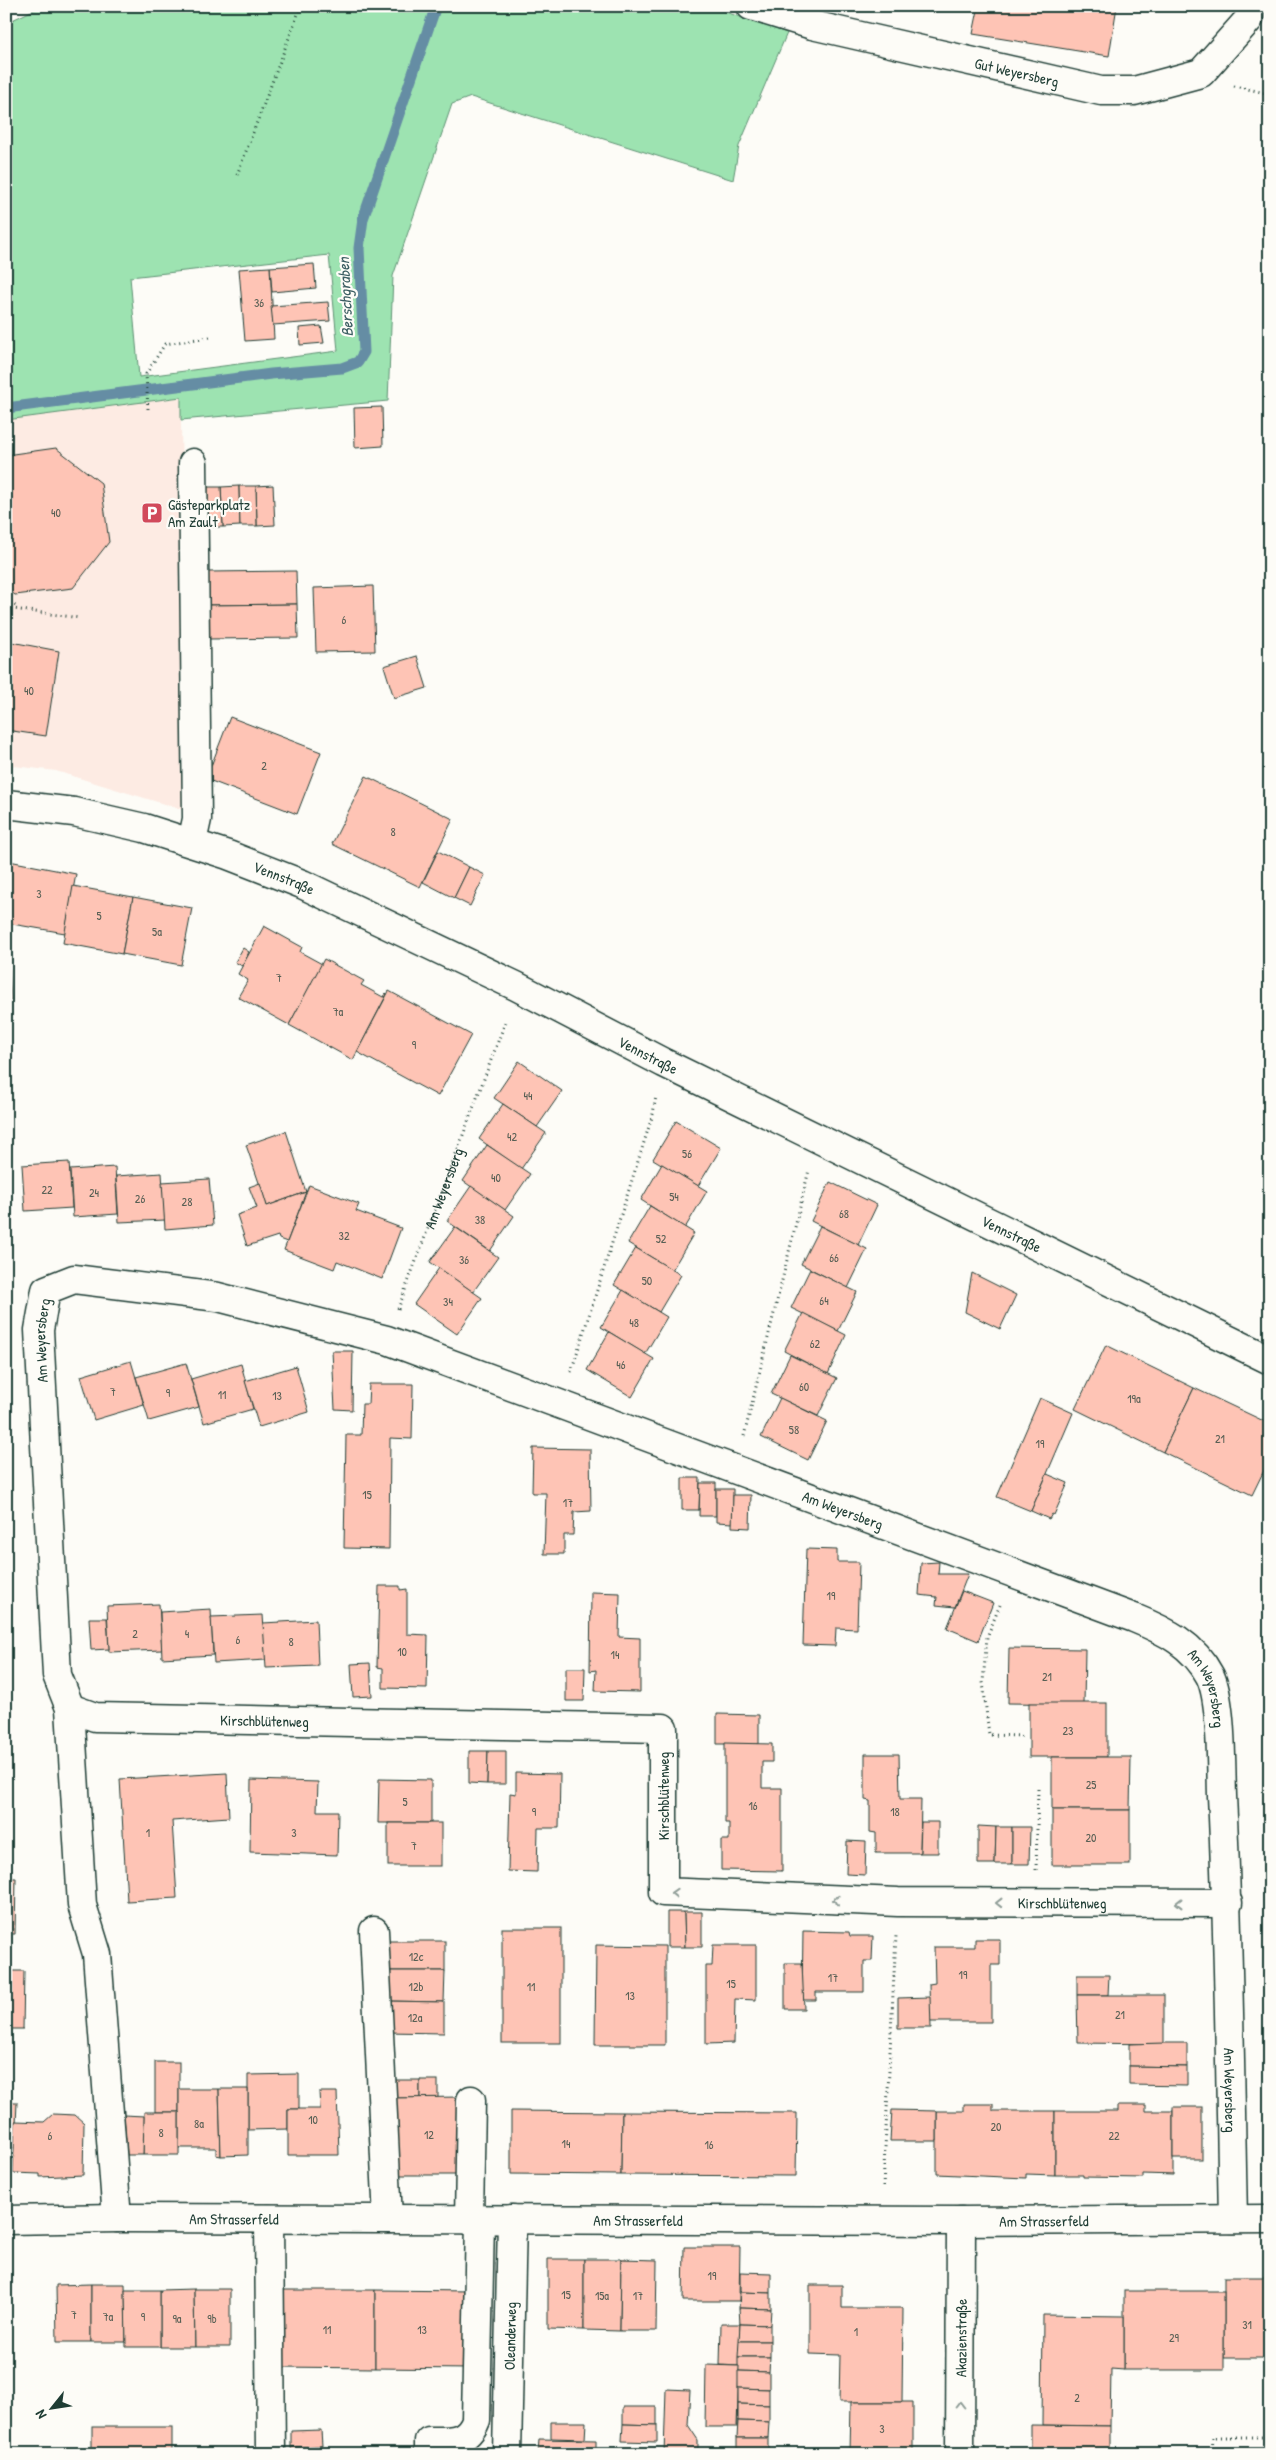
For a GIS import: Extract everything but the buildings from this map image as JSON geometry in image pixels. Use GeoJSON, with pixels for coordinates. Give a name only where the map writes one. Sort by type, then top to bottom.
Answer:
{"type":"FeatureCollection","features":[{"type":"Feature","properties":{"kind":"street","name":"Gut Weyersberg"},"geometry":{"type":"LineString","coordinates":[[751,6],[812,25],[1101,91],[1134,91],[1201,73],[1249,19],[1251,6]]}},
{"type":"Feature","properties":{"kind":"street"},"geometry":{"type":"LineString","coordinates":[[192,842],[196,819],[193,463]]}},
{"type":"Feature","properties":{"kind":"street","name":"Vennstraße"},"geometry":{"type":"LineString","coordinates":[[6,804],[74,812],[144,828],[192,842],[302,884],[516,986],[664,1063],[1270,1360]]}},
{"type":"Feature","properties":{"kind":"street","name":"Am Weyersberg"},"geometry":{"type":"LineString","coordinates":[[70,1708],[57,1676],[39,1330],[46,1290],[74,1279],[218,1297],[386,1340],[1168,1631],[1192,1650],[1210,1678],[1218,1713],[1228,1904],[1233,2219]]}},
{"type":"Feature","properties":{"kind":"street"},"geometry":{"type":"LineString","coordinates":[[70,1708],[82,1905],[97,1954],[117,2218]]}},
{"type":"Feature","properties":{"kind":"street","name":"Kirschblütenweg"},"geometry":{"type":"LineString","coordinates":[[70,1708],[95,1717],[663,1728],[663,1892],[898,1902],[1228,1904]]}},
{"type":"Feature","properties":{"kind":"street"},"geometry":{"type":"LineString","coordinates":[[374,1931],[388,2219]]}},
{"type":"Feature","properties":{"kind":"street"},"geometry":{"type":"LineString","coordinates":[[429,2454],[429,2441],[456,2441],[472,2429],[476,2420],[471,2100]]}},
{"type":"Feature","properties":{"kind":"street"},"geometry":{"type":"LineString","coordinates":[[269,2218],[271,2454]]}},
{"type":"Feature","properties":{"kind":"street","name":"Am Strasserfeld"},"geometry":{"type":"LineString","coordinates":[[6,2220],[269,2218],[961,2221],[1270,2218]]}},
{"type":"Feature","properties":{"kind":"street","name":"Oleanderweg"},"geometry":{"type":"LineString","coordinates":[[507,2454],[512,2220]]}},
{"type":"Feature","properties":{"kind":"street","name":"Akazienstraße"},"geometry":{"type":"LineString","coordinates":[[960,2454],[961,2221]]}},
{"type":"Feature","properties":{"kind":"path"},"geometry":{"type":"LineString","coordinates":[[237,176],[301,6]]}},
{"type":"Feature","properties":{"kind":"path"},"geometry":{"type":"LineString","coordinates":[[149,407],[146,374],[165,344],[210,337]]}},
{"type":"Feature","properties":{"kind":"path"},"geometry":{"type":"LineString","coordinates":[[6,600],[19,609]]}},
{"type":"Feature","properties":{"kind":"path"},"geometry":{"type":"LineString","coordinates":[[6,608],[80,618]]}},
{"type":"Feature","properties":{"kind":"path","name":"Am Weyersberg"},"geometry":{"type":"LineString","coordinates":[[386,1340],[501,1037]]}},
{"type":"Feature","properties":{"kind":"path"},"geometry":{"type":"LineString","coordinates":[[560,1406],[653,1114]]}},
{"type":"Feature","properties":{"kind":"path"},"geometry":{"type":"LineString","coordinates":[[736,1471],[810,1162]]}},
{"type":"Feature","properties":{"kind":"path"},"geometry":{"type":"LineString","coordinates":[[1013,1573],[987,1636],[983,1682],[989,1735],[1023,1736]]}},
{"type":"Feature","properties":{"kind":"path"},"geometry":{"type":"LineString","coordinates":[[1036,1903],[1038,1789]]}},
{"type":"Feature","properties":{"kind":"path"},"geometry":{"type":"LineString","coordinates":[[881,2220],[898,1902]]}},
{"type":"Feature","properties":{"kind":"path"},"geometry":{"type":"LineString","coordinates":[[1212,2454],[1213,2437],[1270,2437]]}},
{"type":"Feature","properties":{"kind":"shaded area"},"geometry":{"type":"Polygon","coordinates":[[[181,397],[187,811],[56,771],[6,765],[6,420],[181,397]]]}},
{"type":"Feature","properties":{"kind":"green space"},"geometry":{"type":"Polygon","coordinates":[[[42,6],[708,6],[787,33],[739,146],[733,180],[471,97],[452,104],[393,276],[388,401],[181,420],[181,397],[6,420],[6,23],[42,6]],[[329,255],[130,277],[139,377],[338,351],[329,255]]]}},
{"type":"Feature","properties":{"kind":"waterway","name":"Berschgraben"},"geometry":{"type":"LineString","coordinates":[[6,408],[271,374],[342,368],[358,362],[364,352],[359,248],[363,219],[436,6]]}},
{"type":"Feature","properties":{"kind":"place","name":"Gästeparkplatz Am Zault"},"geometry":{"type":"Point","coordinates":[152,513]}}]}
